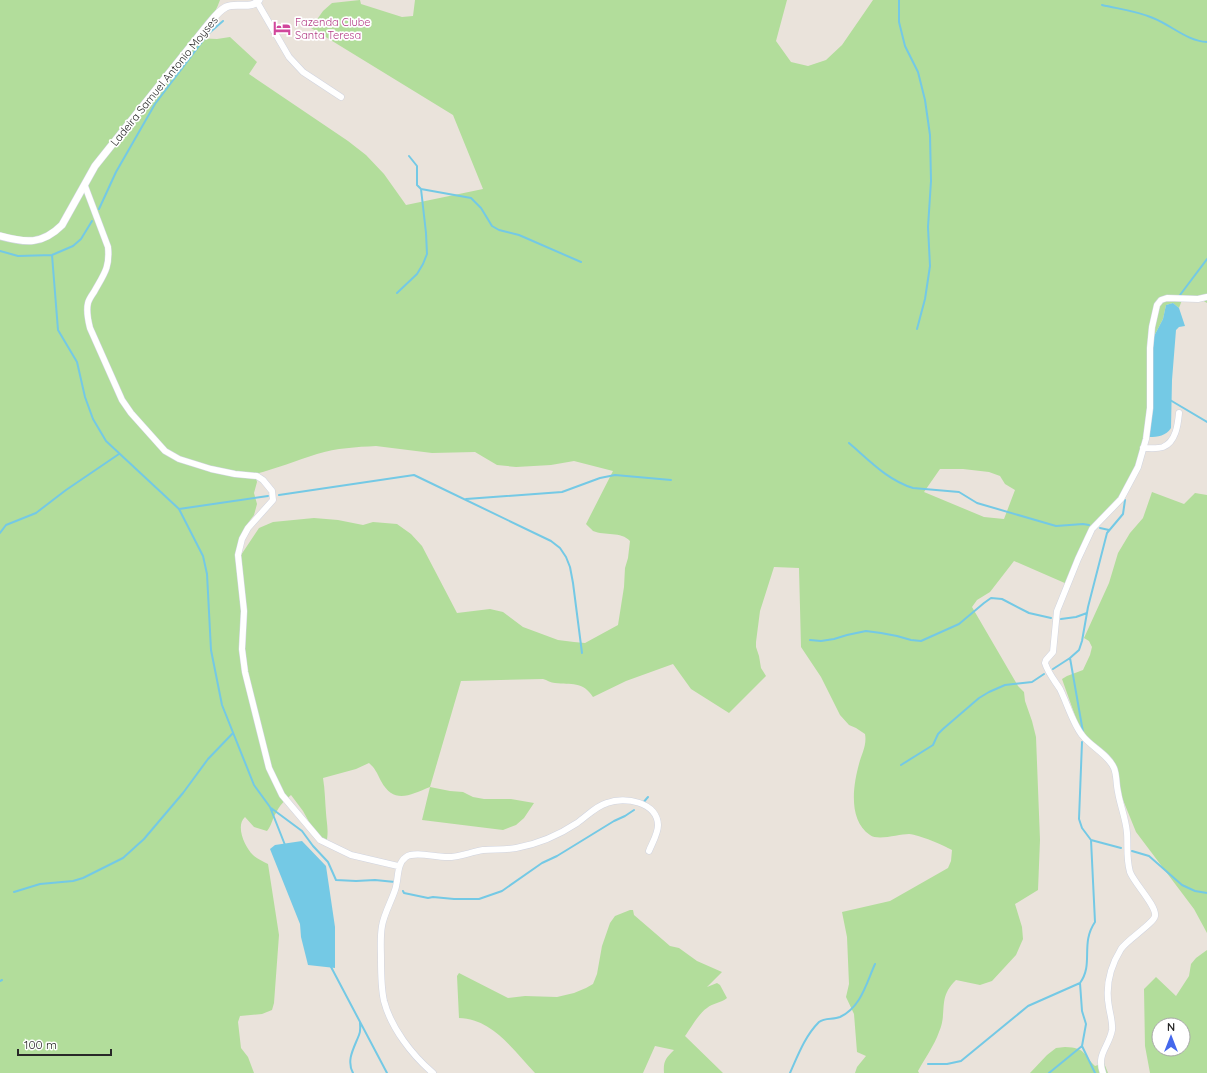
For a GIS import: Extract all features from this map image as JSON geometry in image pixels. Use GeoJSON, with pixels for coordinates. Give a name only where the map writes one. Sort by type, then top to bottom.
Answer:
{"type":"FeatureCollection","features":[{"type":"Feature","properties":{"kind":"street"},"geometry":{"type":"LineString","coordinates":[[258,1],[289,57],[303,72],[341,97]]}},
{"type":"Feature","properties":{"kind":"street","name":"Ladeira Samuel Antonio Moyses"},"geometry":{"type":"LineString","coordinates":[[0,236],[24,241],[36,241],[46,238],[55,232],[62,225],[95,166],[220,11],[226,7],[235,5],[246,6],[258,1]]}},
{"type":"Feature","properties":{"kind":"street"},"geometry":{"type":"LineString","coordinates":[[85,186],[108,247],[109,257],[105,273],[88,302],[88,318],[90,328],[122,400],[131,413],[165,451],[179,459],[211,468],[235,474],[257,476],[263,480],[272,491],[273,500],[248,528],[242,539],[238,555],[244,611],[242,649],[245,672],[269,768],[282,795],[320,840],[351,855],[398,866]]}},
{"type":"Feature","properties":{"kind":"street"},"geometry":{"type":"LineString","coordinates":[[1103,1073],[1101,1057],[1112,1029],[1107,993],[1108,980],[1121,950],[1126,943],[1153,921],[1155,912],[1137,885],[1130,871],[1127,854],[1127,830],[1117,790],[1114,768],[1108,759],[1079,731],[1066,700],[1044,664],[1053,652],[1057,611],[1078,558],[1092,529],[1121,499],[1138,467],[1150,408],[1150,348],[1152,327],[1157,305],[1161,300],[1167,298],[1198,299],[1207,297]]}},
{"type":"Feature","properties":{"kind":"street"},"geometry":{"type":"LineString","coordinates":[[1143,448],[1160,448],[1169,443],[1177,428],[1179,413]]}},
{"type":"Feature","properties":{"kind":"street"},"geometry":{"type":"LineString","coordinates":[[433,1073],[411,1050],[390,1019],[384,1001],[381,932],[383,921],[398,881],[398,866],[402,860],[411,854],[445,858],[481,851],[510,849],[525,846],[547,839],[570,828],[601,806],[608,802],[617,801],[635,802],[650,808],[654,814],[658,824],[649,851]]}},
{"type":"Feature","properties":{"kind":"green space"},"geometry":{"type":"Polygon","coordinates":[[[0,0],[220,0],[209,21],[193,38],[217,39],[230,37],[257,62],[249,74],[348,141],[366,155],[384,174],[406,205],[483,189],[453,115],[311,28],[323,11],[332,3],[360,0],[361,4],[402,17],[413,16],[415,0],[787,0],[776,41],[791,62],[808,66],[826,60],[842,45],[873,0],[1207,0],[1207,303],[1202,300],[1182,300],[1179,308],[1173,303],[1166,305],[1163,319],[1151,342],[1147,431],[1124,498],[1093,525],[1067,584],[1014,561],[990,592],[977,600],[972,607],[1018,686],[1024,692],[1025,701],[1036,737],[1040,840],[1038,890],[1015,904],[1022,927],[1023,939],[1016,955],[992,981],[980,985],[956,980],[950,987],[945,999],[942,1025],[932,1047],[918,1071],[919,1073],[855,1073],[857,1067],[866,1056],[857,1052],[854,1014],[846,997],[849,984],[847,937],[842,912],[890,901],[948,868],[951,861],[952,850],[919,836],[905,834],[889,837],[874,837],[863,829],[855,812],[854,792],[859,764],[865,745],[865,734],[849,725],[840,715],[821,677],[801,647],[799,568],[774,567],[760,611],[756,642],[761,668],[766,676],[729,713],[691,689],[673,664],[626,681],[593,697],[585,688],[581,686],[554,683],[543,679],[461,681],[430,787],[409,795],[397,796],[386,788],[369,763],[356,769],[323,778],[328,829],[326,845],[314,831],[303,811],[291,795],[279,808],[267,831],[254,827],[245,817],[241,826],[244,842],[253,855],[268,864],[279,935],[274,1003],[272,1010],[262,1014],[240,1016],[238,1022],[241,1048],[248,1057],[254,1073],[0,1073],[0,0]],[[376,446],[332,450],[255,474],[257,482],[254,493],[257,504],[254,515],[248,523],[239,558],[259,528],[273,522],[314,518],[338,520],[363,525],[373,522],[397,524],[411,534],[422,546],[457,613],[490,609],[503,612],[523,627],[558,640],[585,643],[618,625],[630,541],[622,536],[593,531],[586,524],[613,471],[574,461],[551,465],[516,467],[497,465],[475,452],[432,453],[376,446]],[[940,469],[924,492],[984,517],[1004,519],[1015,490],[1005,484],[1000,476],[989,472],[963,469],[940,469]]]}},
{"type":"Feature","properties":{"kind":"green space"},"geometry":{"type":"Polygon","coordinates":[[[1152,492],[1184,504],[1195,493],[1207,495],[1207,933],[1194,909],[1136,832],[1121,795],[1116,771],[1084,735],[1078,724],[1062,679],[1083,670],[1092,647],[1089,641],[1084,638],[1109,583],[1118,553],[1130,533],[1143,518],[1152,492]]]}},
{"type":"Feature","properties":{"kind":"green space"},"geometry":{"type":"Polygon","coordinates":[[[430,787],[463,792],[473,797],[484,799],[511,799],[534,803],[524,818],[516,825],[503,830],[422,820],[430,787]]]}},
{"type":"Feature","properties":{"kind":"green space"},"geometry":{"type":"Polygon","coordinates":[[[633,910],[634,915],[670,946],[679,948],[697,961],[722,972],[707,987],[717,983],[720,985],[727,998],[709,1006],[704,1010],[685,1036],[723,1073],[664,1073],[664,1065],[666,1060],[674,1050],[655,1046],[643,1073],[535,1073],[502,1037],[482,1024],[459,1018],[457,976],[459,973],[508,998],[525,996],[557,997],[574,993],[593,984],[597,974],[602,946],[610,923],[615,916],[633,910]]]}},
{"type":"Feature","properties":{"kind":"green space"},"geometry":{"type":"Polygon","coordinates":[[[1207,950],[1207,1073],[1150,1073],[1145,1046],[1144,989],[1156,977],[1176,996],[1189,976],[1191,964],[1196,958],[1207,950]]]}},
{"type":"Feature","properties":{"kind":"green space"},"geometry":{"type":"Polygon","coordinates":[[[1065,1047],[1081,1050],[1095,1066],[1104,1063],[1108,1073],[1030,1073],[1056,1048],[1065,1047]]]}},
{"type":"Feature","properties":{"kind":"water"},"geometry":{"type":"Polygon","coordinates":[[[1173,303],[1179,308],[1185,326],[1179,327],[1176,330],[1172,380],[1171,428],[1162,436],[1149,437],[1151,342],[1163,319],[1166,305],[1173,303]]]}},
{"type":"Feature","properties":{"kind":"water"},"geometry":{"type":"Polygon","coordinates":[[[302,841],[326,866],[335,927],[335,968],[308,965],[301,937],[300,924],[270,849],[275,845],[302,841]]]}},
{"type":"Feature","properties":{"kind":"waterway"},"geometry":{"type":"LineString","coordinates":[[899,0],[899,22],[905,46],[918,72],[925,100],[930,135],[931,181],[928,227],[930,266],[925,299],[917,329]]}},
{"type":"Feature","properties":{"kind":"waterway"},"geometry":{"type":"LineString","coordinates":[[1102,5],[1147,16],[1160,21],[1193,39],[1207,42]]}},
{"type":"Feature","properties":{"kind":"waterway"},"geometry":{"type":"LineString","coordinates":[[99,209],[116,172],[155,104],[208,34],[223,21]]}},
{"type":"Feature","properties":{"kind":"waterway"},"geometry":{"type":"LineString","coordinates":[[397,293],[417,274],[427,254],[421,189],[417,185],[417,166],[409,156]]}},
{"type":"Feature","properties":{"kind":"waterway"},"geometry":{"type":"LineString","coordinates":[[421,189],[471,198],[481,208],[492,226],[499,230],[519,235],[581,262]]}},
{"type":"Feature","properties":{"kind":"waterway"},"geometry":{"type":"LineString","coordinates":[[0,251],[18,256],[52,255],[73,246],[81,239],[92,221]]}},
{"type":"Feature","properties":{"kind":"waterway"},"geometry":{"type":"LineString","coordinates":[[52,255],[58,330],[77,362],[85,397],[93,419],[106,441],[179,509],[203,556],[207,574],[211,650],[222,705],[254,785],[270,807],[285,845]]}},
{"type":"Feature","properties":{"kind":"waterway"},"geometry":{"type":"LineString","coordinates":[[1180,295],[1207,259]]}},
{"type":"Feature","properties":{"kind":"waterway"},"geometry":{"type":"LineString","coordinates":[[1170,400],[1207,422]]}},
{"type":"Feature","properties":{"kind":"waterway"},"geometry":{"type":"LineString","coordinates":[[849,443],[887,475],[913,488],[959,492],[977,503],[1056,526],[1089,525]]}},
{"type":"Feature","properties":{"kind":"waterway"},"geometry":{"type":"LineString","coordinates":[[0,533],[6,525],[36,513],[66,490],[119,454]]}},
{"type":"Feature","properties":{"kind":"waterway"},"geometry":{"type":"LineString","coordinates":[[279,495],[414,475],[551,541],[560,548],[570,567],[582,653]]}},
{"type":"Feature","properties":{"kind":"waterway"},"geometry":{"type":"LineString","coordinates":[[466,499],[562,492],[600,478],[615,475],[671,480]]}},
{"type":"Feature","properties":{"kind":"waterway"},"geometry":{"type":"LineString","coordinates":[[179,509],[268,496]]}},
{"type":"Feature","properties":{"kind":"waterway"},"geometry":{"type":"LineString","coordinates":[[1053,669],[1079,650],[1088,607],[1107,533],[1123,514],[1125,500]]}},
{"type":"Feature","properties":{"kind":"waterway"},"geometry":{"type":"LineString","coordinates":[[1100,528],[1109,530]]}},
{"type":"Feature","properties":{"kind":"waterway"},"geometry":{"type":"LineString","coordinates":[[810,640],[821,641],[834,639],[866,631],[921,641],[959,624],[991,598],[1002,599],[1029,613],[1051,618]]}},
{"type":"Feature","properties":{"kind":"waterway"},"geometry":{"type":"LineString","coordinates":[[1061,619],[1076,617],[1087,613]]}},
{"type":"Feature","properties":{"kind":"waterway"},"geometry":{"type":"LineString","coordinates":[[1070,658],[1083,732]]}},
{"type":"Feature","properties":{"kind":"waterway"},"geometry":{"type":"LineString","coordinates":[[901,765],[933,745],[938,734],[979,698],[1005,685],[1032,682],[1044,674]]}},
{"type":"Feature","properties":{"kind":"waterway"},"geometry":{"type":"LineString","coordinates":[[14,892],[40,884],[73,881],[83,878],[123,858],[144,839],[183,793],[208,759],[233,733]]}},
{"type":"Feature","properties":{"kind":"waterway"},"geometry":{"type":"LineString","coordinates":[[928,1064],[947,1064],[961,1061],[1028,1006],[1080,983],[1084,976],[1087,961],[1088,938],[1095,922],[1091,840],[1082,828],[1079,819],[1082,742]]}},
{"type":"Feature","properties":{"kind":"waterway"},"geometry":{"type":"LineString","coordinates":[[642,804],[648,797]]}},
{"type":"Feature","properties":{"kind":"waterway"},"geometry":{"type":"LineString","coordinates":[[271,808],[302,831],[313,846],[328,862],[336,880],[375,880],[395,882]]}},
{"type":"Feature","properties":{"kind":"waterway"},"geometry":{"type":"LineString","coordinates":[[403,891],[404,893],[428,898],[454,899],[479,899],[502,891],[542,863],[557,856],[634,810]]}},
{"type":"Feature","properties":{"kind":"waterway"},"geometry":{"type":"LineString","coordinates":[[1091,840],[1121,848]]}},
{"type":"Feature","properties":{"kind":"waterway"},"geometry":{"type":"LineString","coordinates":[[1132,851],[1149,856],[1182,885],[1195,891],[1207,893]]}},
{"type":"Feature","properties":{"kind":"waterway"},"geometry":{"type":"LineString","coordinates":[[790,1073],[799,1053],[814,1027],[819,1022],[824,1020],[840,1017],[853,1007],[866,987],[875,964]]}},
{"type":"Feature","properties":{"kind":"waterway"},"geometry":{"type":"LineString","coordinates":[[330,965],[387,1073]]}},
{"type":"Feature","properties":{"kind":"waterway"},"geometry":{"type":"LineString","coordinates":[[1080,983],[1082,1011],[1086,1024],[1082,1046],[1095,1073]]}},
{"type":"Feature","properties":{"kind":"waterway"},"geometry":{"type":"LineString","coordinates":[[353,1073],[350,1063],[353,1049],[360,1033],[360,1022]]}},
{"type":"Feature","properties":{"kind":"waterway"},"geometry":{"type":"LineString","coordinates":[[1049,1073],[1082,1046]]}},
{"type":"Feature","properties":{"kind":"place","name":"Fazenda Clube Santa Teresa"},"geometry":{"type":"Point","coordinates":[282,28]}}]}
